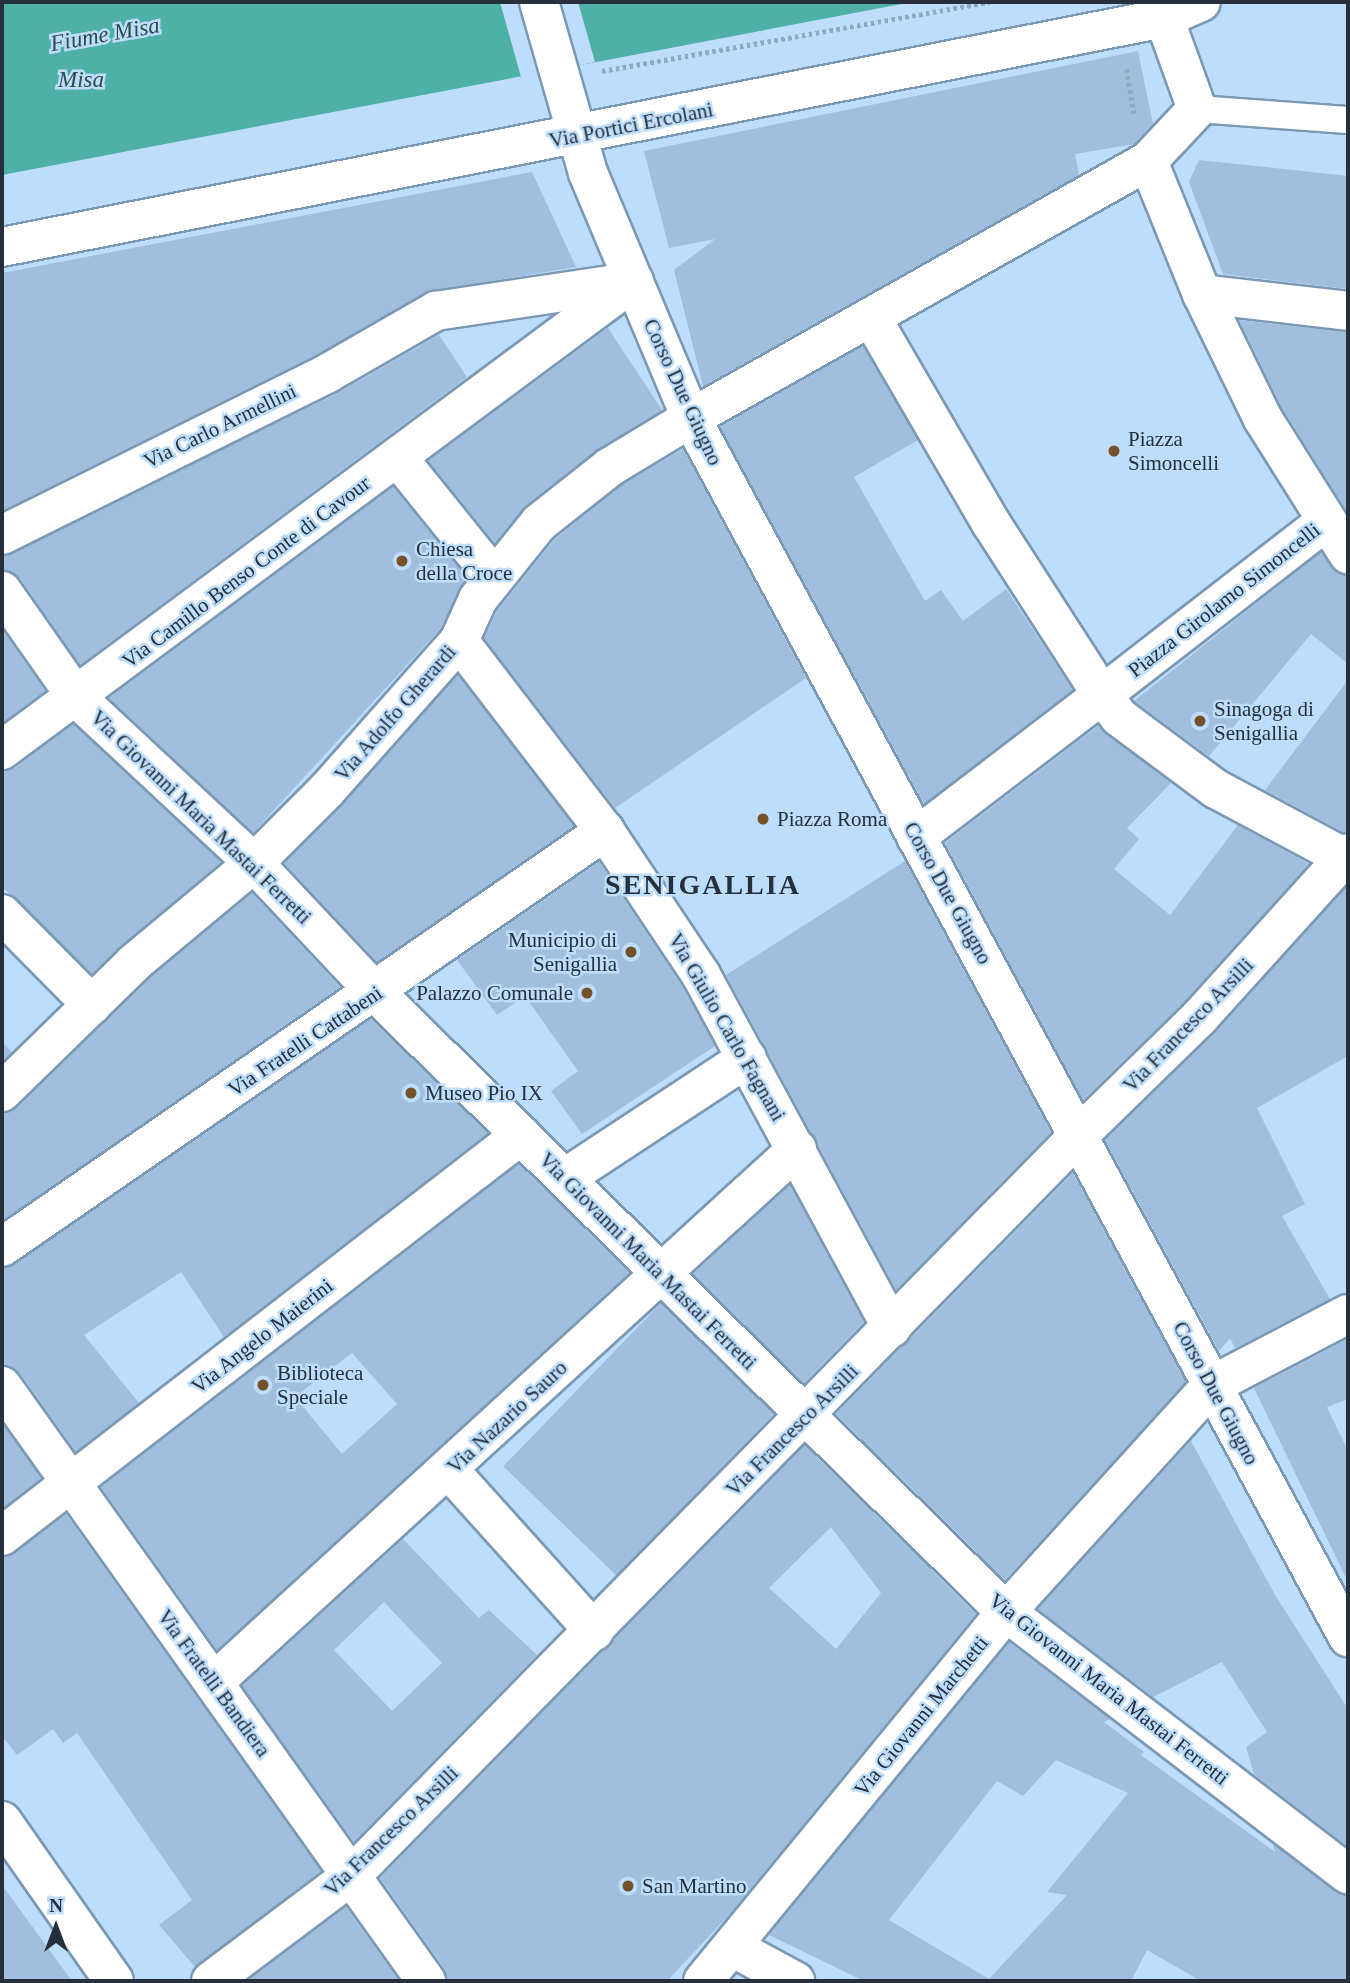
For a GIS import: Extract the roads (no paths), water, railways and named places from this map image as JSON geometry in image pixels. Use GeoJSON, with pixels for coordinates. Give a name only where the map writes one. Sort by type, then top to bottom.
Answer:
{"type":"FeatureCollection","features":[{"type":"Feature","properties":{"kind":"street","name":"Corso Due Giugno"},"geometry":{"type":"LineString","coordinates":[[539,2],[576,136],[691,418],[916,837],[1080,1134],[1212,1385],[1343,1616]]}},
{"type":"Feature","properties":{"kind":"street","name":"Via Portici Ercolani"},"geometry":{"type":"LineString","coordinates":[[2,247],[1164,18],[1201,2]]}},
{"type":"Feature","properties":{"kind":"street"},"geometry":{"type":"LineString","coordinates":[[1164,18],[1197,109],[1148,161],[871,317],[990,523],[1119,717],[1216,789],[1347,855]]}},
{"type":"Feature","properties":{"kind":"street","name":"Piazza Girolamo Simoncelli"},"geometry":{"type":"LineString","coordinates":[[916,837],[1326,521],[1264,419],[1202,294],[1148,161]]}},
{"type":"Feature","properties":{"kind":"street","name":"Via Carlo Armellini"},"geometry":{"type":"LineString","coordinates":[[2,535],[328,373],[436,311],[634,281]]}},
{"type":"Feature","properties":{"kind":"street","name":"Via Camillo Benso Conte di Cavour"},"geometry":{"type":"LineString","coordinates":[[2,750],[77,698],[634,281]]}},
{"type":"Feature","properties":{"kind":"street"},"geometry":{"type":"LineString","coordinates":[[1202,294],[1348,311]]}},
{"type":"Feature","properties":{"kind":"street","name":"Via Adolfo Gherardi"},"geometry":{"type":"LineString","coordinates":[[2,1092],[92,1004],[254,863],[326,791],[459,641],[494,577],[538,523],[610,467],[691,418],[871,317]]}},
{"type":"Feature","properties":{"kind":"street"},"geometry":{"type":"LineString","coordinates":[[398,458],[494,577]]}},
{"type":"Feature","properties":{"kind":"street"},"geometry":{"type":"LineString","coordinates":[[1326,521],[1348,554]]}},
{"type":"Feature","properties":{"kind":"street","name":"Via Giovanni Maria Mastai Ferretti"},"geometry":{"type":"LineString","coordinates":[[2,591],[77,698],[254,863],[376,993],[804,1417],[1006,1612],[1348,1874]]}},
{"type":"Feature","properties":{"kind":"street","name":"Via Giulio Carlo Fagnani"},"geometry":{"type":"LineString","coordinates":[[459,641],[605,831],[701,975],[892,1328]]}},
{"type":"Feature","properties":{"kind":"street","name":"Via Fratelli Cattabeni"},"geometry":{"type":"LineString","coordinates":[[2,1247],[376,993],[605,831]]}},
{"type":"Feature","properties":{"kind":"street","name":"Via Francesco Arsilli"},"geometry":{"type":"LineString","coordinates":[[211,1981],[352,1875],[1080,1134],[1199,1018],[1347,855]]}},
{"type":"Feature","properties":{"kind":"street"},"geometry":{"type":"LineString","coordinates":[[2,914],[92,1004]]}},
{"type":"Feature","properties":{"kind":"street"},"geometry":{"type":"LineString","coordinates":[[565,1178],[747,1058]]}},
{"type":"Feature","properties":{"kind":"street","name":"Via Angelo Maierini"},"geometry":{"type":"LineString","coordinates":[[2,1536],[521,1135]]}},
{"type":"Feature","properties":{"kind":"street","name":"Via Nazario Sauro"},"geometry":{"type":"LineString","coordinates":[[214,1682],[449,1470],[797,1149]]}},
{"type":"Feature","properties":{"kind":"street","name":"Via Giovanni Marchetti"},"geometry":{"type":"LineString","coordinates":[[703,1981],[1006,1612],[1212,1385],[1348,1314]]}},
{"type":"Feature","properties":{"kind":"street","name":"Via Fratelli Bandiera"},"geometry":{"type":"LineString","coordinates":[[2,1386],[426,1981]]}},
{"type":"Feature","properties":{"kind":"street"},"geometry":{"type":"LineString","coordinates":[[449,1470],[594,1631]]}},
{"type":"Feature","properties":{"kind":"street"},"geometry":{"type":"LineString","coordinates":[[2,1821],[114,1981]]}},
{"type":"Feature","properties":{"kind":"street"},"geometry":{"type":"LineString","coordinates":[[732,1947],[795,1981]]}},
{"type":"Feature","properties":{"kind":"lane"},"geometry":{"type":"LineString","coordinates":[[1197,109],[1348,120]]}},
{"type":"Feature","properties":{"kind":"water","name":"Misa"},"geometry":{"type":"Polygon","coordinates":[[[2,2],[912,2],[2,175],[2,2]]]}},
{"type":"Feature","properties":{"kind":"place","name":"Piazza Simoncelli"},"geometry":{"type":"Point","coordinates":[1114,451]}},
{"type":"Feature","properties":{"kind":"place","name":"Chiesa della Croce"},"geometry":{"type":"Point","coordinates":[402,561]}},
{"type":"Feature","properties":{"kind":"place","name":"Sinagoga di Senigallia"},"geometry":{"type":"Point","coordinates":[1200,721]}},
{"type":"Feature","properties":{"kind":"place","name":"Piazza Roma"},"geometry":{"type":"Point","coordinates":[763,819]}},
{"type":"Feature","properties":{"kind":"place","name":"Municipio di Senigallia"},"geometry":{"type":"Point","coordinates":[631,952]}},
{"type":"Feature","properties":{"kind":"place","name":"Palazzo Comunale"},"geometry":{"type":"Point","coordinates":[587,993]}},
{"type":"Feature","properties":{"kind":"place","name":"Museo Pio IX"},"geometry":{"type":"Point","coordinates":[411,1093]}},
{"type":"Feature","properties":{"kind":"place","name":"Biblioteca Speciale"},"geometry":{"type":"Point","coordinates":[263,1385]}},
{"type":"Feature","properties":{"kind":"place","name":"San Martino"},"geometry":{"type":"Point","coordinates":[628,1886]}},
{"type":"Feature","properties":{"kind":"district","name":"SENIGALLIA"},"geometry":{"type":"Point","coordinates":[703,885]}},
{"type":"Feature","properties":{"kind":"water label","name":"Fiume Misa"},"geometry":{"type":"Point","coordinates":[105,35]}}]}
